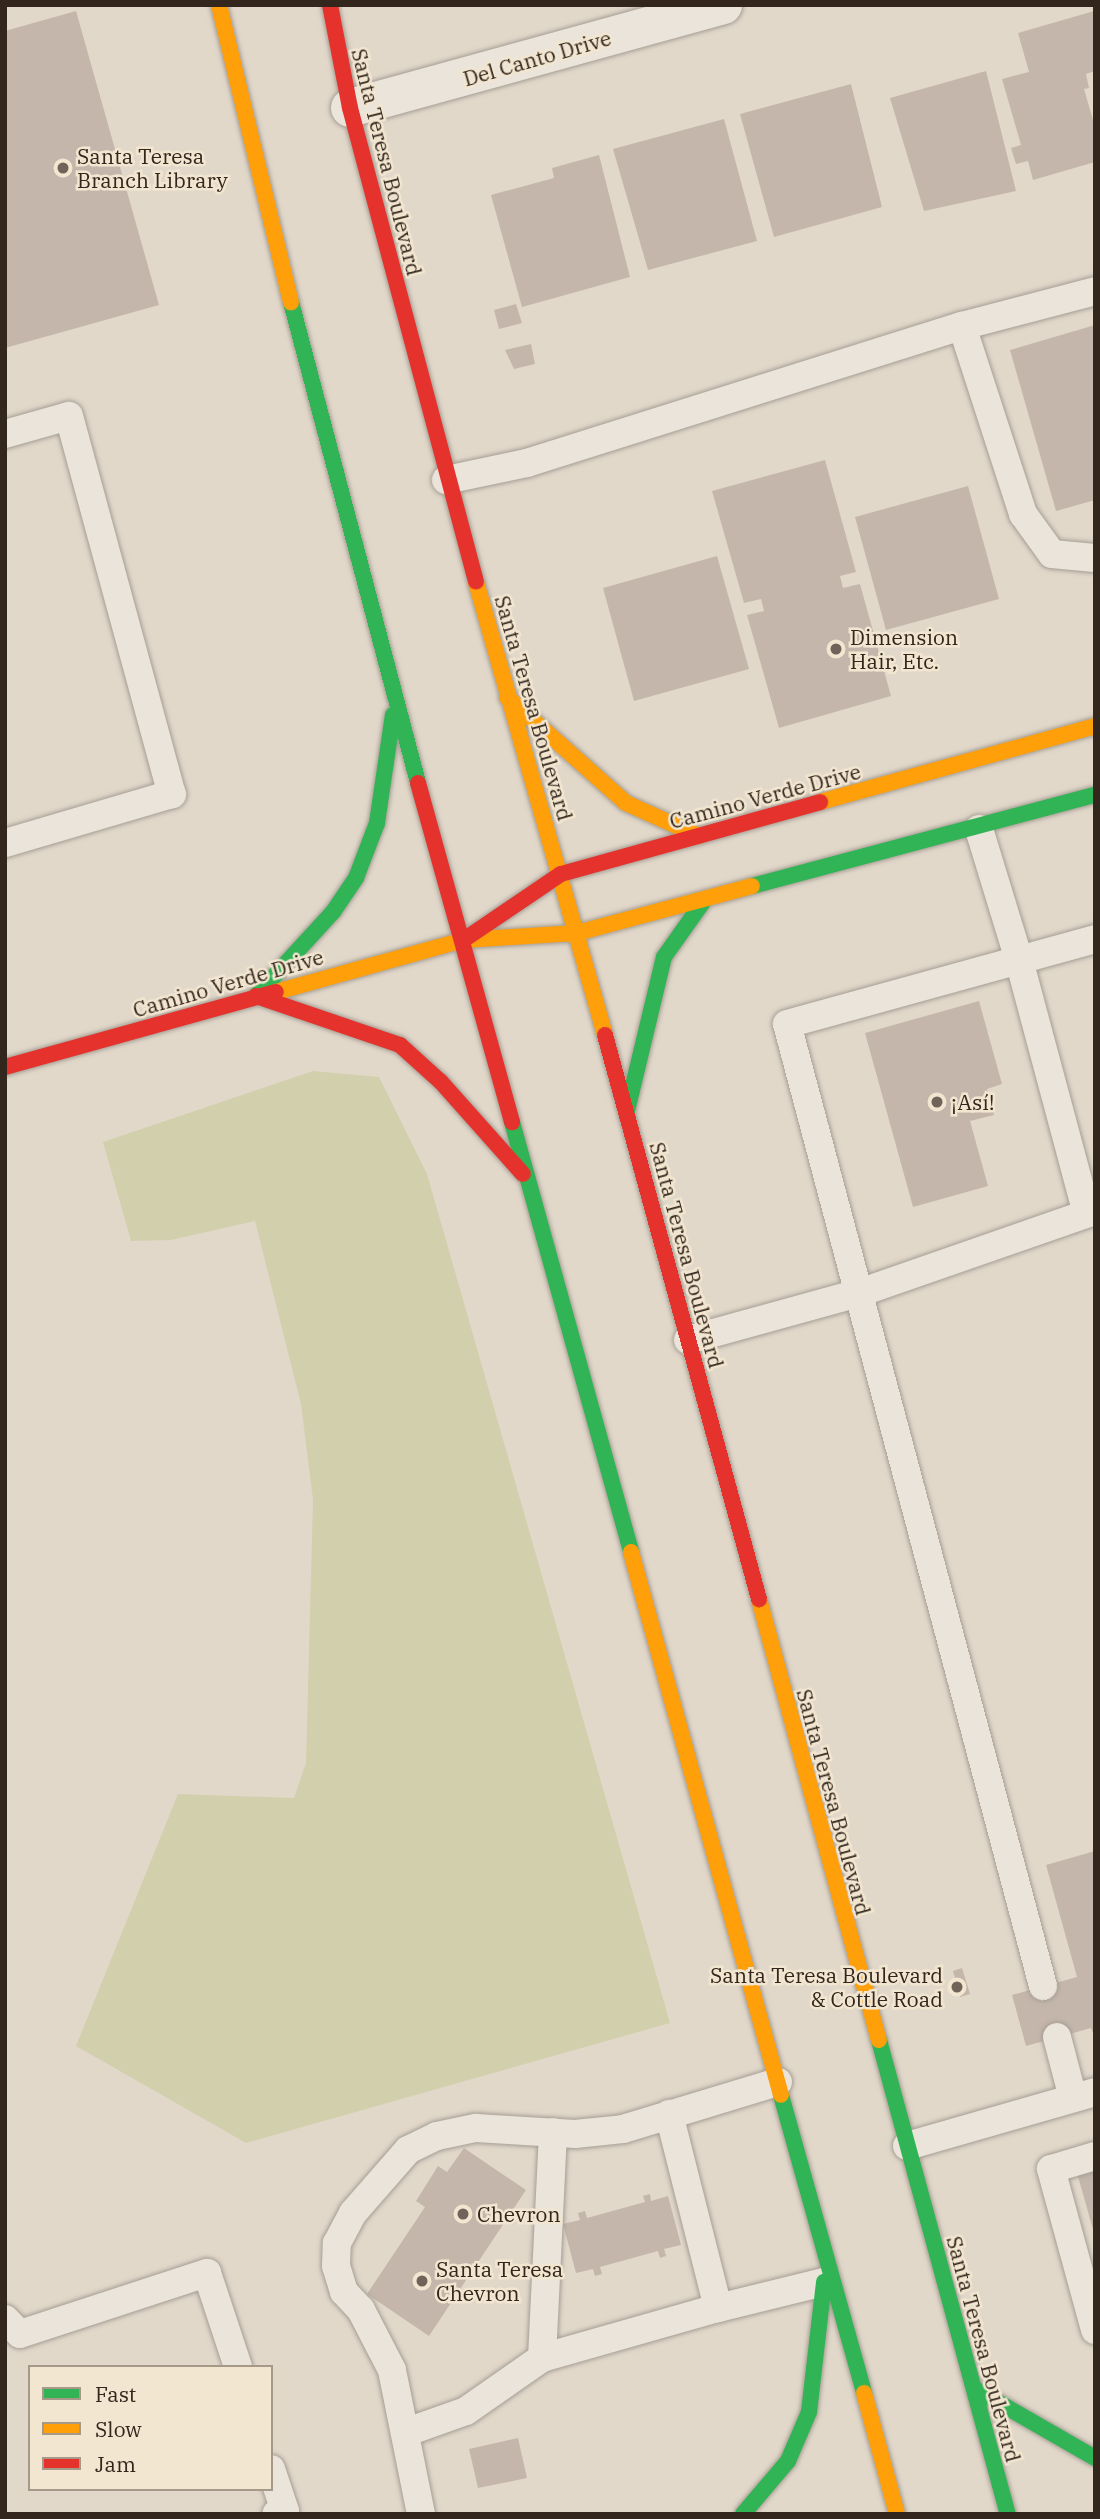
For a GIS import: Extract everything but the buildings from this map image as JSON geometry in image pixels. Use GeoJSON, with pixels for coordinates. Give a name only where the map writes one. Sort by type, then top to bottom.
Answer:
{"type":"FeatureCollection","features":[{"type":"Feature","properties":{"kind":"main road"},"geometry":{"type":"LineString","coordinates":[[219,5],[322,429],[395,701],[897,2514]]}},
{"type":"Feature","properties":{"kind":"main road","name":"Santa Teresa Boulevard"},"geometry":{"type":"LineString","coordinates":[[330,5],[350,108],[446,480],[507,697],[561,874],[1008,2514]]}},
{"type":"Feature","properties":{"kind":"main road"},"geometry":{"type":"LineString","coordinates":[[507,697],[626,803],[699,836]]}},
{"type":"Feature","properties":{"kind":"main road"},"geometry":{"type":"LineString","coordinates":[[395,701],[377,823],[356,878],[333,912],[256,996],[400,1045],[441,1082],[528,1180]]}},
{"type":"Feature","properties":{"kind":"main road","name":"Camino Verde Drive"},"geometry":{"type":"LineString","coordinates":[[463,940],[561,874],[1095,726]]}},
{"type":"Feature","properties":{"kind":"main road","name":"Camino Verde Drive"},"geometry":{"type":"LineString","coordinates":[[5,1067],[463,940],[577,933],[979,829],[1095,795]]}},
{"type":"Feature","properties":{"kind":"main road"},"geometry":{"type":"LineString","coordinates":[[626,1114],[664,957],[703,902]]}},
{"type":"Feature","properties":{"kind":"main road"},"geometry":{"type":"LineString","coordinates":[[743,2514],[762,2497],[788,2461],[808,2412],[824,2282],[825,2252]]}},
{"type":"Feature","properties":{"kind":"main road"},"geometry":{"type":"LineString","coordinates":[[975,2389],[1095,2458]]}},
{"type":"Feature","properties":{"kind":"street","name":"Del Canto Drive"},"geometry":{"type":"LineString","coordinates":[[350,108],[723,5]]}},
{"type":"Feature","properties":{"kind":"lane"},"geometry":{"type":"LineString","coordinates":[[446,480],[527,463],[962,326],[1095,291]]}},
{"type":"Feature","properties":{"kind":"lane"},"geometry":{"type":"LineString","coordinates":[[962,326],[1023,514],[1052,554],[1095,558]]}},
{"type":"Feature","properties":{"kind":"lane"},"geometry":{"type":"LineString","coordinates":[[5,434],[69,416],[172,794],[5,843]]}},
{"type":"Feature","properties":{"kind":"lane"},"geometry":{"type":"LineString","coordinates":[[688,1340],[859,1293],[1091,1212],[979,829]]}},
{"type":"Feature","properties":{"kind":"lane"},"geometry":{"type":"LineString","coordinates":[[1043,1986],[788,1024],[1095,939]]}},
{"type":"Feature","properties":{"kind":"lane"},"geometry":{"type":"LineString","coordinates":[[906,2146],[1084,2095],[1057,2038]]}},
{"type":"Feature","properties":{"kind":"lane"},"geometry":{"type":"LineString","coordinates":[[421,2514],[407,2432],[392,2370],[361,2310],[344,2292],[336,2266],[337,2243],[353,2213],[408,2150],[437,2136],[476,2128],[553,2132],[622,2130],[778,2082]]}},
{"type":"Feature","properties":{"kind":"lane"},"geometry":{"type":"LineString","coordinates":[[668,2114],[718,2308]]}},
{"type":"Feature","properties":{"kind":"lane"},"geometry":{"type":"LineString","coordinates":[[542,2358],[553,2132]]}},
{"type":"Feature","properties":{"kind":"lane"},"geometry":{"type":"LineString","coordinates":[[1095,2156],[1051,2169],[1095,2330]]}},
{"type":"Feature","properties":{"kind":"lane"},"geometry":{"type":"LineString","coordinates":[[5,2319],[20,2334],[207,2273],[237,2365]]}},
{"type":"Feature","properties":{"kind":"lane"},"geometry":{"type":"LineString","coordinates":[[407,2432],[466,2411],[542,2358],[718,2308],[824,2282]]}},
{"type":"Feature","properties":{"kind":"lane"},"geometry":{"type":"LineString","coordinates":[[273,2475],[285,2511],[276,2514]]}},
{"type":"Feature","properties":{"kind":"shaded area"},"geometry":{"type":"Polygon","coordinates":[[[313,1071],[379,1077],[427,1174],[670,2023],[246,2143],[76,2046],[178,1794],[294,1798],[306,1763],[313,1500],[301,1404],[255,1221],[171,1240],[131,1241],[103,1142],[313,1071]]]}},
{"type":"Feature","properties":{"kind":"traffic: fast"},"geometry":{"type":"LineString","coordinates":[[291,302],[418,783]]}},
{"type":"Feature","properties":{"kind":"traffic: fast"},"geometry":{"type":"LineString","coordinates":[[256,996],[333,912],[356,878],[377,823],[393,715]]}},
{"type":"Feature","properties":{"kind":"traffic: fast"},"geometry":{"type":"LineString","coordinates":[[752,886],[1095,795]]}},
{"type":"Feature","properties":{"kind":"traffic: fast"},"geometry":{"type":"LineString","coordinates":[[627,1111],[664,957],[703,902]]}},
{"type":"Feature","properties":{"kind":"traffic: fast"},"geometry":{"type":"LineString","coordinates":[[512,1122],[631,1552]]}},
{"type":"Feature","properties":{"kind":"traffic: fast"},"geometry":{"type":"LineString","coordinates":[[879,2040],[1008,2514]]}},
{"type":"Feature","properties":{"kind":"traffic: fast"},"geometry":{"type":"LineString","coordinates":[[781,2095],[864,2393]]}},
{"type":"Feature","properties":{"kind":"traffic: fast"},"geometry":{"type":"LineString","coordinates":[[743,2514],[788,2461],[809,2412],[824,2282]]}},
{"type":"Feature","properties":{"kind":"traffic: fast"},"geometry":{"type":"LineString","coordinates":[[975,2389],[1095,2458]]}},
{"type":"Feature","properties":{"kind":"traffic: slow"},"geometry":{"type":"LineString","coordinates":[[219,5],[291,302]]}},
{"type":"Feature","properties":{"kind":"traffic: slow"},"geometry":{"type":"LineString","coordinates":[[476,582],[605,1035]]}},
{"type":"Feature","properties":{"kind":"traffic: slow"},"geometry":{"type":"LineString","coordinates":[[507,697],[626,803],[699,836]]}},
{"type":"Feature","properties":{"kind":"traffic: slow"},"geometry":{"type":"LineString","coordinates":[[820,802],[1095,726]]}},
{"type":"Feature","properties":{"kind":"traffic: slow"},"geometry":{"type":"LineString","coordinates":[[276,992],[463,940],[577,933],[752,886]]}},
{"type":"Feature","properties":{"kind":"traffic: slow"},"geometry":{"type":"LineString","coordinates":[[631,1552],[781,2095]]}},
{"type":"Feature","properties":{"kind":"traffic: slow"},"geometry":{"type":"LineString","coordinates":[[759,1599],[879,2040]]}},
{"type":"Feature","properties":{"kind":"traffic: slow"},"geometry":{"type":"LineString","coordinates":[[864,2393],[897,2514]]}},
{"type":"Feature","properties":{"kind":"traffic: jam"},"geometry":{"type":"LineString","coordinates":[[330,5],[350,108],[476,582]]}},
{"type":"Feature","properties":{"kind":"traffic: jam"},"geometry":{"type":"LineString","coordinates":[[418,783],[512,1122]]}},
{"type":"Feature","properties":{"kind":"traffic: jam"},"geometry":{"type":"LineString","coordinates":[[465,939],[561,874],[820,802]]}},
{"type":"Feature","properties":{"kind":"traffic: jam"},"geometry":{"type":"LineString","coordinates":[[5,1067],[276,992]]}},
{"type":"Feature","properties":{"kind":"traffic: jam"},"geometry":{"type":"LineString","coordinates":[[256,996],[400,1045],[441,1082],[523,1174]]}},
{"type":"Feature","properties":{"kind":"traffic: jam"},"geometry":{"type":"LineString","coordinates":[[605,1035],[759,1599]]}},
{"type":"Feature","properties":{"kind":"place","name":"Santa Teresa Branch Library"},"geometry":{"type":"Point","coordinates":[63,168]}},
{"type":"Feature","properties":{"kind":"place","name":"Dimension Hair, Etc."},"geometry":{"type":"Point","coordinates":[836,649]}},
{"type":"Feature","properties":{"kind":"place","name":"¡Así!"},"geometry":{"type":"Point","coordinates":[937,1102]}},
{"type":"Feature","properties":{"kind":"place","name":"Santa Teresa Boulevard & Cottle Road"},"geometry":{"type":"Point","coordinates":[957,1987]}},
{"type":"Feature","properties":{"kind":"place","name":"Chevron"},"geometry":{"type":"Point","coordinates":[463,2214]}},
{"type":"Feature","properties":{"kind":"place","name":"Santa Teresa Chevron"},"geometry":{"type":"Point","coordinates":[422,2281]}}]}
